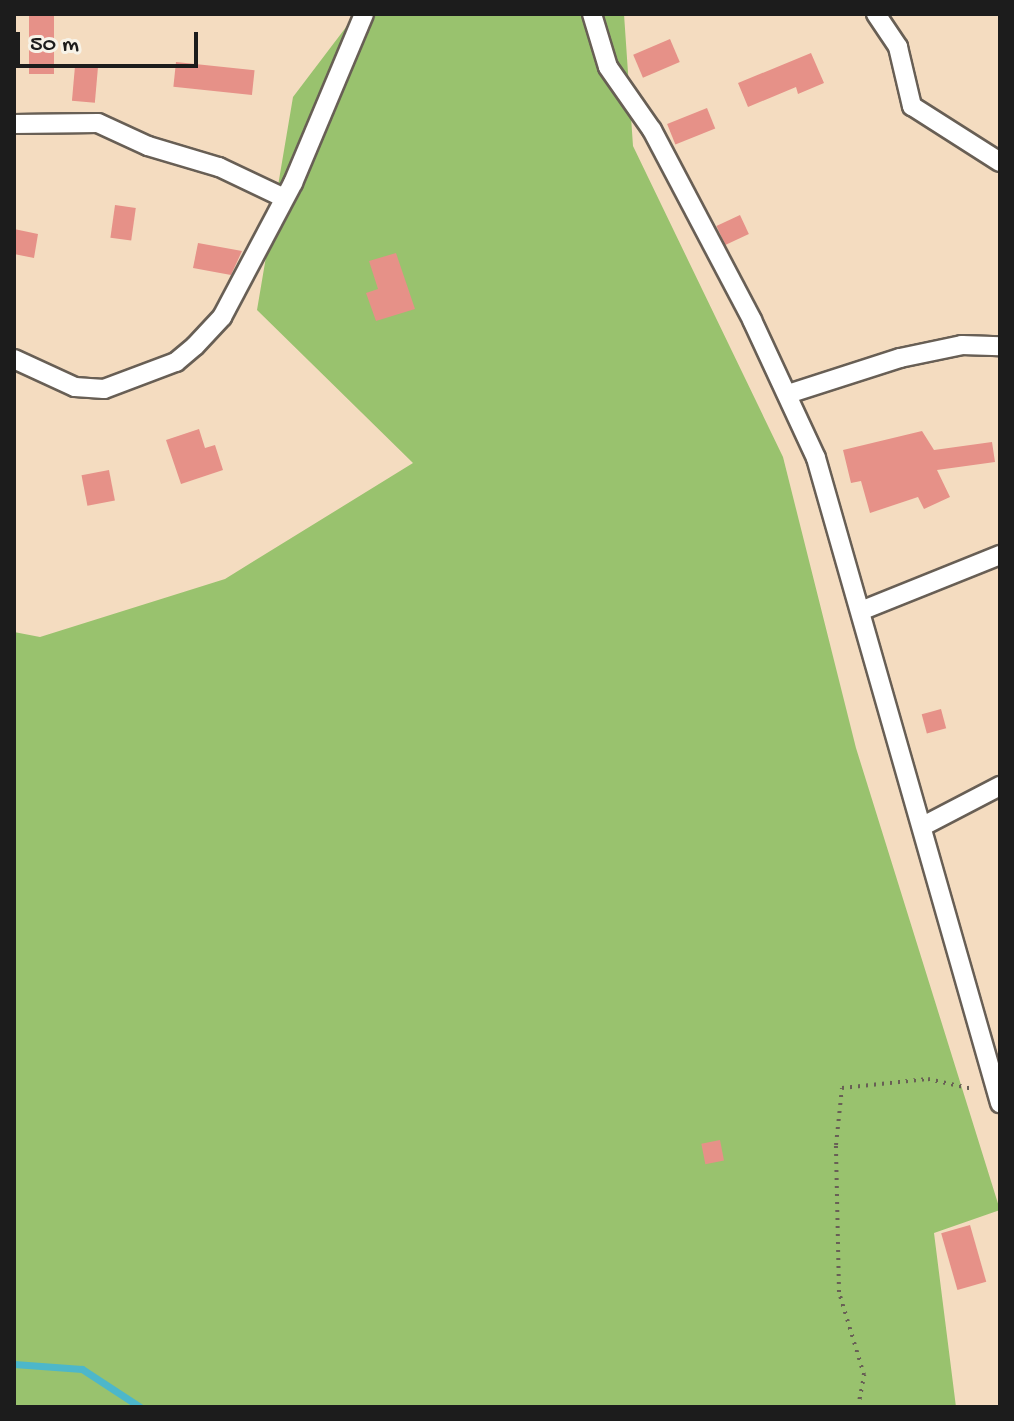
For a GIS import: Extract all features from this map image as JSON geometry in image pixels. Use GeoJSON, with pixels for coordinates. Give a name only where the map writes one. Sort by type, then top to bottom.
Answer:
{"type":"FeatureCollection","features":[{"type":"Feature","properties":{"kind":"street"},"geometry":{"type":"LineString","coordinates":[[14,359],[75,387],[104,389],[176,362],[222,317],[284,198],[364,14]]}},
{"type":"Feature","properties":{"kind":"street"},"geometry":{"type":"LineString","coordinates":[[592,14],[608,67],[652,130],[788,394],[816,458],[925,825],[947,931],[977,1014],[998,1098]]}},
{"type":"Feature","properties":{"kind":"street"},"geometry":{"type":"LineString","coordinates":[[876,14],[898,47],[912,106],[1000,162]]}},
{"type":"Feature","properties":{"kind":"street"},"geometry":{"type":"LineString","coordinates":[[14,124],[98,123],[148,146],[219,167],[284,198]]}},
{"type":"Feature","properties":{"kind":"street"},"geometry":{"type":"LineString","coordinates":[[788,394],[900,358],[962,345],[1000,346]]}},
{"type":"Feature","properties":{"kind":"street"},"geometry":{"type":"LineString","coordinates":[[863,610],[1000,555]]}},
{"type":"Feature","properties":{"kind":"street"},"geometry":{"type":"LineString","coordinates":[[925,825],[1000,786]]}},
{"type":"Feature","properties":{"kind":"path"},"geometry":{"type":"LineString","coordinates":[[858,1407],[864,1375],[839,1292],[836,1145],[842,1088],[928,1079],[998,1098]]}},
{"type":"Feature","properties":{"kind":"green space"},"geometry":{"type":"Polygon","coordinates":[[[356,14],[624,14],[633,146],[783,457],[856,748],[1000,1210],[934,1233],[956,1407],[14,1407],[14,632],[40,637],[225,579],[413,463],[257,310],[293,97],[356,14]]]}},
{"type":"Feature","properties":{"kind":"building"},"geometry":{"type":"Polygon","coordinates":[[[29,14],[54,14],[54,74],[29,74],[29,14]]]}},
{"type":"Feature","properties":{"kind":"building"},"geometry":{"type":"Polygon","coordinates":[[[670,39],[680,62],[643,78],[633,55],[670,39]]]}},
{"type":"Feature","properties":{"kind":"building"},"geometry":{"type":"Polygon","coordinates":[[[811,53],[824,83],[798,94],[796,87],[748,107],[738,83],[811,53]]]}},
{"type":"Feature","properties":{"kind":"building"},"geometry":{"type":"Polygon","coordinates":[[[176,62],[255,70],[252,95],[173,87],[176,62]]]}},
{"type":"Feature","properties":{"kind":"building"},"geometry":{"type":"Polygon","coordinates":[[[75,66],[98,68],[95,103],[72,101],[75,66]]]}},
{"type":"Feature","properties":{"kind":"building"},"geometry":{"type":"Polygon","coordinates":[[[707,108],[715,128],[675,145],[667,124],[707,108]]]}},
{"type":"Feature","properties":{"kind":"building"},"geometry":{"type":"Polygon","coordinates":[[[115,205],[136,208],[131,241],[110,238],[115,205]]]}},
{"type":"Feature","properties":{"kind":"building"},"geometry":{"type":"Polygon","coordinates":[[[740,215],[749,234],[725,245],[716,226],[740,215]]]}},
{"type":"Feature","properties":{"kind":"building"},"geometry":{"type":"Polygon","coordinates":[[[14,229],[38,234],[34,258],[14,254],[14,229]]]}},
{"type":"Feature","properties":{"kind":"building"},"geometry":{"type":"Polygon","coordinates":[[[198,243],[242,251],[231,275],[193,268],[198,243]]]}},
{"type":"Feature","properties":{"kind":"building"},"geometry":{"type":"Polygon","coordinates":[[[396,253],[415,309],[376,321],[366,293],[378,289],[369,261],[396,253]]]}},
{"type":"Feature","properties":{"kind":"building"},"geometry":{"type":"Polygon","coordinates":[[[199,429],[205,448],[215,445],[223,470],[181,484],[166,440],[199,429]]]}},
{"type":"Feature","properties":{"kind":"building"},"geometry":{"type":"Polygon","coordinates":[[[922,431],[934,450],[992,442],[995,462],[937,470],[950,497],[924,509],[918,497],[870,513],[861,481],[851,483],[843,450],[922,431]]]}},
{"type":"Feature","properties":{"kind":"building"},"geometry":{"type":"Polygon","coordinates":[[[109,470],[115,500],[87,506],[82,475],[109,470]]]}},
{"type":"Feature","properties":{"kind":"building"},"geometry":{"type":"Polygon","coordinates":[[[941,709],[946,728],[927,733],[922,714],[941,709]]]}},
{"type":"Feature","properties":{"kind":"building"},"geometry":{"type":"Polygon","coordinates":[[[720,1140],[724,1161],[705,1164],[701,1144],[720,1140]]]}},
{"type":"Feature","properties":{"kind":"building"},"geometry":{"type":"Polygon","coordinates":[[[970,1225],[986,1282],[957,1290],[941,1233],[970,1225]]]}},
{"type":"Feature","properties":{"kind":"waterway"},"geometry":{"type":"LineString","coordinates":[[14,1364],[82,1369],[140,1407]]}}]}
